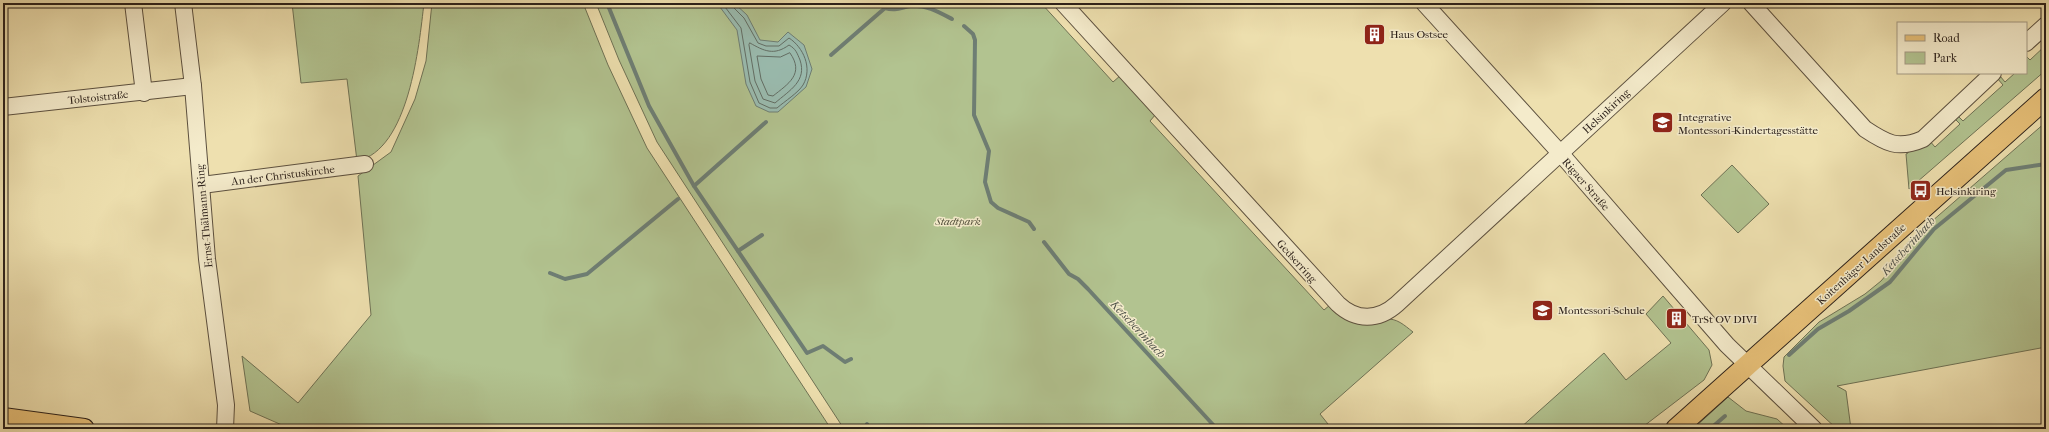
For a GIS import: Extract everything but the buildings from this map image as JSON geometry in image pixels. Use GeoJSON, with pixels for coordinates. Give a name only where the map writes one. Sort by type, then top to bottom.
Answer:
{"type":"FeatureCollection","features":[{"type":"Feature","properties":{"kind":"main road","name":"Koitenhäger Landstraße"},"geometry":{"type":"LineString","coordinates":[[1676,429],[2046,98]]}},
{"type":"Feature","properties":{"kind":"main road"},"geometry":{"type":"LineString","coordinates":[[3,418],[84,429]]}},
{"type":"Feature","properties":{"kind":"street"},"geometry":{"type":"LineString","coordinates":[[133,3],[144,93]]}},
{"type":"Feature","properties":{"kind":"street","name":"Ernst-Thälmann-Ring"},"geometry":{"type":"LineString","coordinates":[[183,3],[193,86],[208,259],[226,405],[225,429]]}},
{"type":"Feature","properties":{"kind":"street","name":"Gedserring"},"geometry":{"type":"LineString","coordinates":[[1063,3],[1338,304],[1346,312],[1357,316],[1369,317],[1391,309],[1560,154]]}},
{"type":"Feature","properties":{"kind":"street","name":"Rigaer Straße"},"geometry":{"type":"LineString","coordinates":[[1424,3],[1560,154],[1728,345],[1814,429]]}},
{"type":"Feature","properties":{"kind":"street","name":"Helsinkiring"},"geometry":{"type":"LineString","coordinates":[[1560,154],[1722,3]]}},
{"type":"Feature","properties":{"kind":"street"},"geometry":{"type":"LineString","coordinates":[[1751,3],[1865,129],[1881,139],[1898,146],[1911,144],[1923,139],[1992,74]]}},
{"type":"Feature","properties":{"kind":"street"},"geometry":{"type":"LineString","coordinates":[[2027,42],[2046,25]]}},
{"type":"Feature","properties":{"kind":"street","name":"Tolstoistraße"},"geometry":{"type":"LineString","coordinates":[[3,107],[144,93],[193,86]]}},
{"type":"Feature","properties":{"kind":"street","name":"An der Christuskirche"},"geometry":{"type":"LineString","coordinates":[[202,185],[364,164]]}},
{"type":"Feature","properties":{"kind":"green space"},"geometry":{"type":"Polygon","coordinates":[[[292,3],[424,3],[419,44],[408,94],[400,118],[389,138],[375,153],[357,161],[347,79],[301,83],[292,3]]]}},
{"type":"Feature","properties":{"kind":"green space"},"geometry":{"type":"Polygon","coordinates":[[[432,3],[583,3],[608,65],[647,148],[831,429],[291,429],[250,411],[242,356],[298,403],[371,315],[358,176],[391,152],[415,99],[426,61],[432,3]]]}},
{"type":"Feature","properties":{"kind":"green space","name":"Stadtpark"},"geometry":{"type":"Polygon","coordinates":[[[596,3],[1041,3],[1113,82],[1121,75],[1156,114],[1150,121],[1324,310],[1330,305],[1389,319],[1400,322],[1413,332],[1320,414],[1332,429],[844,429],[657,142],[619,60],[596,3]]]}},
{"type":"Feature","properties":{"kind":"green space"},"geometry":{"type":"Polygon","coordinates":[[[2046,45],[2046,70],[1909,189],[1906,154],[1908,153],[1908,148],[1929,140],[1935,147],[1960,124],[1954,118],[1957,115],[1963,121],[2003,85],[1997,78],[2000,76],[2005,82],[2014,74],[2027,74],[2027,57],[2030,60],[2046,45]]]}},
{"type":"Feature","properties":{"kind":"green space"},"geometry":{"type":"Polygon","coordinates":[[[2046,122],[2046,347],[1837,386],[1846,391],[1851,429],[1837,429],[1785,381],[1783,366],[1784,357],[1819,322],[1865,294],[1881,281],[1893,267],[1908,242],[2046,122]]]}},
{"type":"Feature","properties":{"kind":"green space"},"geometry":{"type":"Polygon","coordinates":[[[1732,165],[1769,204],[1738,233],[1701,195],[1732,165]]]}},
{"type":"Feature","properties":{"kind":"green space"},"geometry":{"type":"Polygon","coordinates":[[[1663,296],[1709,350],[1712,365],[1704,380],[1640,429],[1519,429],[1604,353],[1626,380],[1671,343],[1646,314],[1663,296]]]}},
{"type":"Feature","properties":{"kind":"green space"},"geometry":{"type":"Polygon","coordinates":[[[1728,397],[1746,411],[1777,419],[1788,429],[1693,429],[1728,397]]]}},
{"type":"Feature","properties":{"kind":"water"},"geometry":{"type":"Polygon","coordinates":[[[717,3],[734,3],[747,15],[760,40],[778,42],[788,32],[804,45],[812,69],[806,87],[778,112],[769,112],[756,106],[746,84],[737,30],[717,3]]]}},
{"type":"Feature","properties":{"kind":"waterway"},"geometry":{"type":"LineString","coordinates":[[607,3],[649,106],[694,186],[807,353],[823,346],[845,362],[851,359]]}},
{"type":"Feature","properties":{"kind":"waterway","name":"Ketscherinbach"},"geometry":{"type":"LineString","coordinates":[[882,3],[885,8],[892,9],[910,6],[926,7],[952,19]]}},
{"type":"Feature","properties":{"kind":"waterway"},"geometry":{"type":"LineString","coordinates":[[831,55],[885,8]]}},
{"type":"Feature","properties":{"kind":"waterway","name":"Ketscherinbach"},"geometry":{"type":"LineString","coordinates":[[964,26],[973,34],[975,40],[974,115],[989,151],[985,182],[991,202],[998,208],[1029,222],[1034,229]]}},
{"type":"Feature","properties":{"kind":"waterway"},"geometry":{"type":"LineString","coordinates":[[694,186],[766,122]]}},
{"type":"Feature","properties":{"kind":"waterway","name":"Ketscherinbach"},"geometry":{"type":"LineString","coordinates":[[1789,355],[1818,329],[1849,311],[1890,282],[1934,229],[2006,170],[2046,164]]}},
{"type":"Feature","properties":{"kind":"waterway"},"geometry":{"type":"LineString","coordinates":[[550,273],[565,279],[587,274],[678,199]]}},
{"type":"Feature","properties":{"kind":"waterway"},"geometry":{"type":"LineString","coordinates":[[738,251],[762,235]]}},
{"type":"Feature","properties":{"kind":"waterway","name":"Ketscherinbach"},"geometry":{"type":"LineString","coordinates":[[1044,242],[1069,274],[1078,279],[1088,289],[1217,429]]}},
{"type":"Feature","properties":{"kind":"waterway","name":"Ketscherinbach"},"geometry":{"type":"LineString","coordinates":[[1710,429],[1725,416]]}},
{"type":"Feature","properties":{"kind":"waterway"},"geometry":{"type":"LineString","coordinates":[[864,429],[867,424]]}},
{"type":"Feature","properties":{"kind":"place","name":"Haus Ostsee"},"geometry":{"type":"Point","coordinates":[1374,34]}},
{"type":"Feature","properties":{"kind":"place","name":"Integrative Montessori-Kindertagesstätte"},"geometry":{"type":"Point","coordinates":[1663,123]}},
{"type":"Feature","properties":{"kind":"place","name":"Helsinkiring"},"geometry":{"type":"Point","coordinates":[1921,191]}},
{"type":"Feature","properties":{"kind":"place","name":"Montessori-Schule"},"geometry":{"type":"Point","coordinates":[1542,310]}},
{"type":"Feature","properties":{"kind":"place","name":"TrSt OV DIVI"},"geometry":{"type":"Point","coordinates":[1677,319]}}]}
